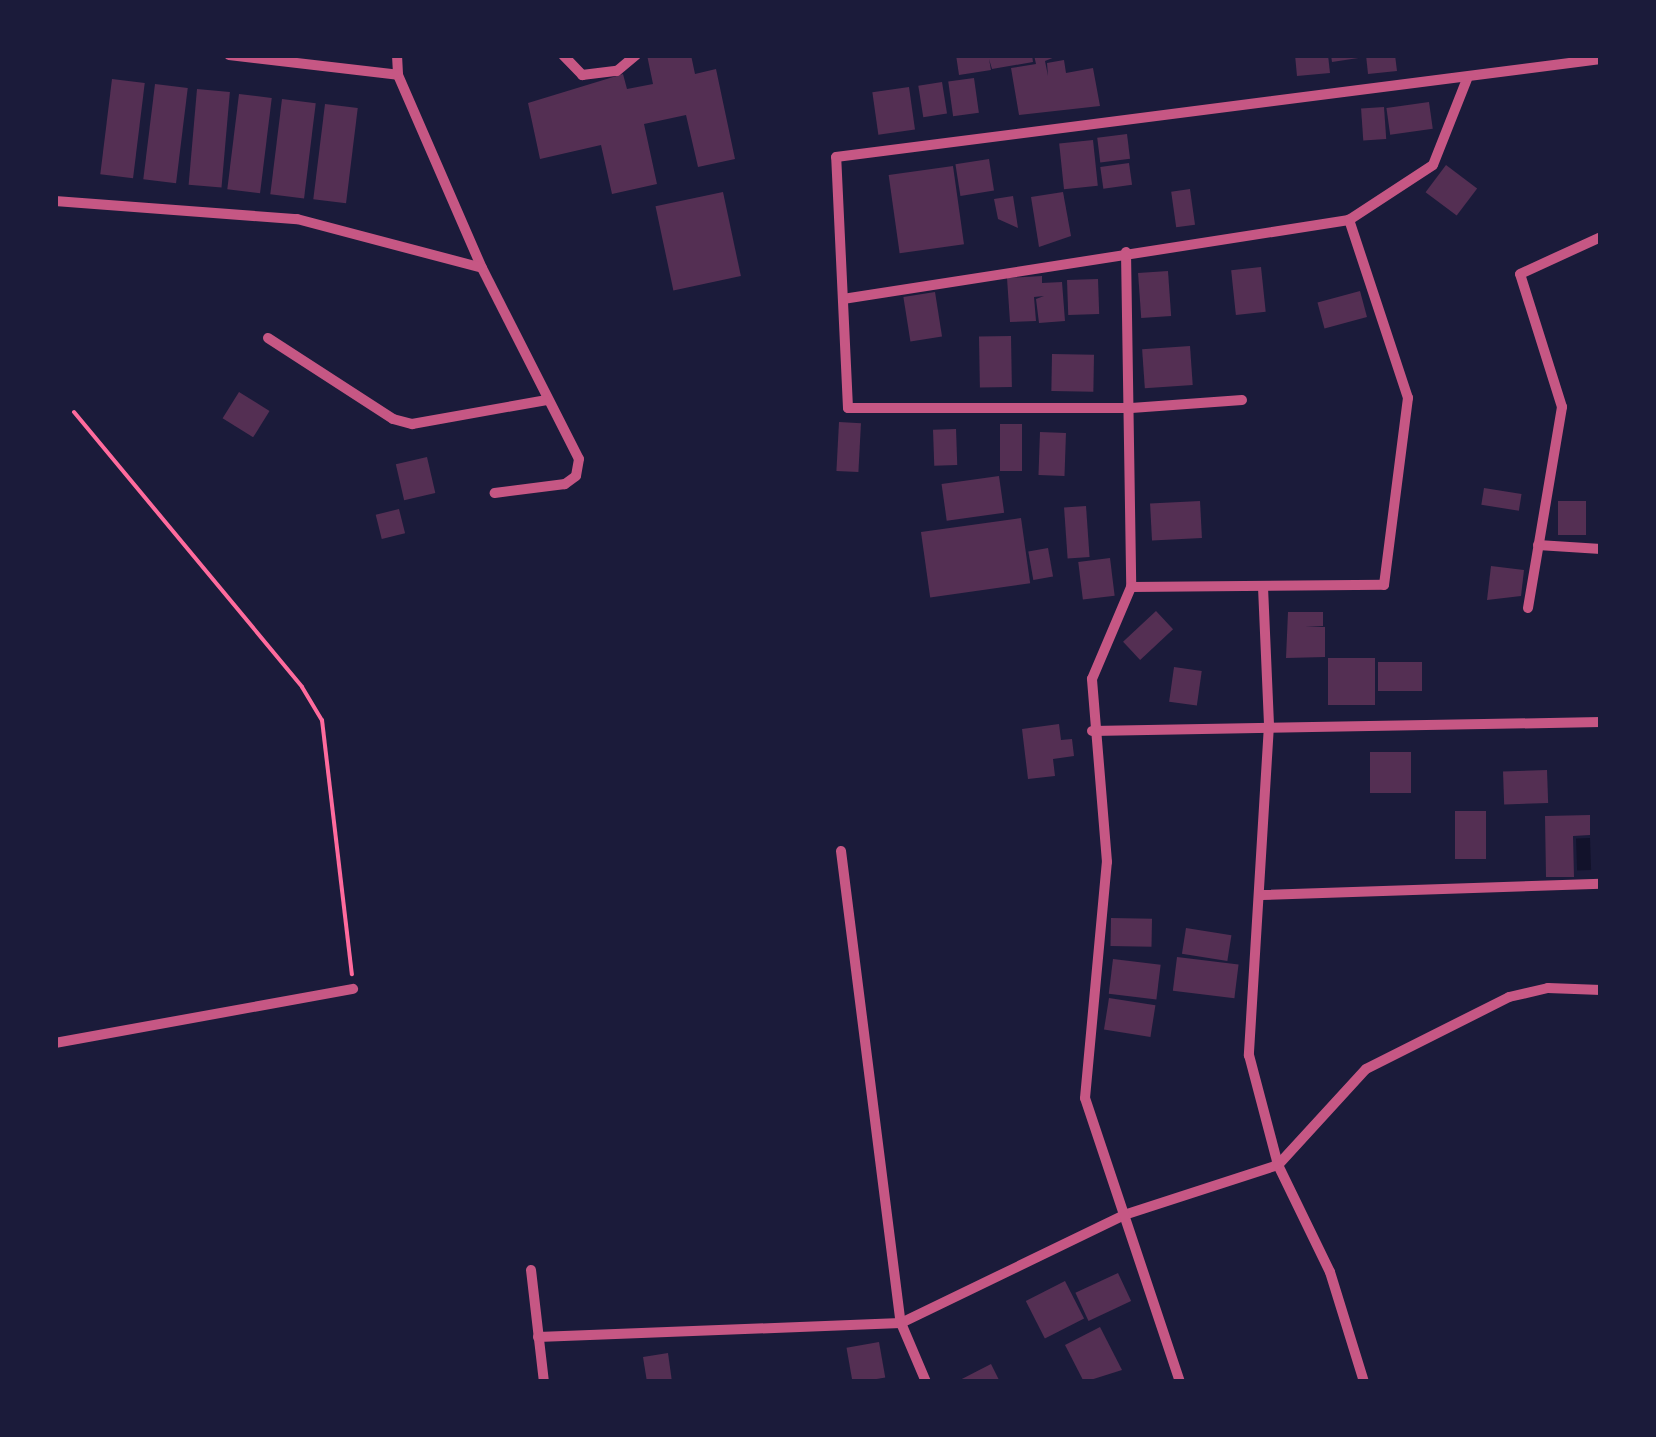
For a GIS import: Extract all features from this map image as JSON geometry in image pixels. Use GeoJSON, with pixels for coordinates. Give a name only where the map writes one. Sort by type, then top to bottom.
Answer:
{"type":"FeatureCollection","features":[{"type":"Feature","properties":{"kind":"street"},"geometry":{"type":"LineString","coordinates":[[229,55],[398,75]]}},
{"type":"Feature","properties":{"kind":"street"},"geometry":{"type":"LineString","coordinates":[[397,55],[398,75],[482,268],[579,459],[576,476],[565,484],[495,493]]}},
{"type":"Feature","properties":{"kind":"street"},"geometry":{"type":"LineString","coordinates":[[562,55],[575,72],[599,75],[616,71],[636,55]]}},
{"type":"Feature","properties":{"kind":"street"},"geometry":{"type":"LineString","coordinates":[[1242,400],[1131,408],[848,408],[836,157],[1601,59]]}},
{"type":"Feature","properties":{"kind":"street"},"geometry":{"type":"LineString","coordinates":[[843,299],[1349,220],[1433,165],[1467,79]]}},
{"type":"Feature","properties":{"kind":"street"},"geometry":{"type":"LineString","coordinates":[[55,201],[297,219],[482,268]]}},
{"type":"Feature","properties":{"kind":"street"},"geometry":{"type":"LineString","coordinates":[[1131,586],[1384,586],[1408,398],[1349,220]]}},
{"type":"Feature","properties":{"kind":"street"},"geometry":{"type":"LineString","coordinates":[[1528,608],[1562,407],[1520,274],[1601,237]]}},
{"type":"Feature","properties":{"kind":"street"},"geometry":{"type":"LineString","coordinates":[[1126,252],[1131,586],[1092,680],[1092,731],[1106,862],[1085,1098],[1180,1382]]}},
{"type":"Feature","properties":{"kind":"street"},"geometry":{"type":"LineString","coordinates":[[268,338],[393,420],[412,424],[547,400]]}},
{"type":"Feature","properties":{"kind":"street"},"geometry":{"type":"LineString","coordinates":[[1538,545],[1601,549]]}},
{"type":"Feature","properties":{"kind":"street"},"geometry":{"type":"LineString","coordinates":[[1263,586],[1269,725],[1262,895],[1249,1054],[1278,1166],[1330,1272],[1364,1382]]}},
{"type":"Feature","properties":{"kind":"street"},"geometry":{"type":"LineString","coordinates":[[1092,731],[1601,722]]}},
{"type":"Feature","properties":{"kind":"street"},"geometry":{"type":"LineString","coordinates":[[840,850],[901,1323],[926,1382]]}},
{"type":"Feature","properties":{"kind":"street"},"geometry":{"type":"LineString","coordinates":[[1262,895],[1601,884]]}},
{"type":"Feature","properties":{"kind":"street"},"geometry":{"type":"LineString","coordinates":[[55,1044],[353,988]]}},
{"type":"Feature","properties":{"kind":"street"},"geometry":{"type":"LineString","coordinates":[[538,1337],[901,1323],[1124,1215],[1278,1166],[1334,1100],[1394,1053],[1508,997],[1548,988],[1601,990]]}},
{"type":"Feature","properties":{"kind":"street"},"geometry":{"type":"LineString","coordinates":[[531,1270],[544,1382]]}},
{"type":"Feature","properties":{"kind":"path"},"geometry":{"type":"LineString","coordinates":[[74,412],[302,687],[322,720],[353,988]]}},
{"type":"Feature","properties":{"kind":"shaded area"},"geometry":{"type":"Polygon","coordinates":[[[1576,838],[1590,838],[1591,870],[1577,870],[1576,838]]]}},
{"type":"Feature","properties":{"kind":"building"},"geometry":{"type":"Polygon","coordinates":[[[647,55],[691,55],[695,74],[716,69],[735,159],[698,167],[686,115],[644,124],[657,184],[612,194],[601,145],[540,159],[528,103],[623,74],[627,89],[653,84],[647,55]]]}},
{"type":"Feature","properties":{"kind":"building"},"geometry":{"type":"Polygon","coordinates":[[[956,55],[1032,55],[1033,62],[992,69],[989,59],[991,70],[959,75],[956,55]]]}},
{"type":"Feature","properties":{"kind":"building"},"geometry":{"type":"Polygon","coordinates":[[[1034,55],[1060,55],[1045,61],[1048,76],[1047,63],[1064,60],[1066,73],[1093,68],[1100,106],[1019,115],[1011,68],[1036,64],[1034,55]]]}},
{"type":"Feature","properties":{"kind":"building"},"geometry":{"type":"Polygon","coordinates":[[[1295,55],[1328,55],[1330,73],[1297,76],[1295,55]]]}},
{"type":"Feature","properties":{"kind":"building"},"geometry":{"type":"Polygon","coordinates":[[[1331,55],[1364,55],[1365,57],[1332,62],[1331,55]]]}},
{"type":"Feature","properties":{"kind":"building"},"geometry":{"type":"Polygon","coordinates":[[[1366,55],[1395,55],[1397,71],[1368,74],[1366,55]]]}},
{"type":"Feature","properties":{"kind":"building"},"geometry":{"type":"Polygon","coordinates":[[[974,78],[979,113],[953,116],[948,82],[974,78]]]}},
{"type":"Feature","properties":{"kind":"building"},"geometry":{"type":"Polygon","coordinates":[[[112,79],[145,83],[133,178],[100,174],[112,79]]]}},
{"type":"Feature","properties":{"kind":"building"},"geometry":{"type":"Polygon","coordinates":[[[942,82],[947,114],[923,117],[918,86],[942,82]]]}},
{"type":"Feature","properties":{"kind":"building"},"geometry":{"type":"Polygon","coordinates":[[[155,84],[188,88],[176,183],[143,179],[155,84]]]}},
{"type":"Feature","properties":{"kind":"building"},"geometry":{"type":"Polygon","coordinates":[[[909,87],[915,130],[878,135],[872,92],[909,87]]]}},
{"type":"Feature","properties":{"kind":"building"},"geometry":{"type":"Polygon","coordinates":[[[197,89],[230,92],[222,188],[189,185],[197,89]]]}},
{"type":"Feature","properties":{"kind":"building"},"geometry":{"type":"Polygon","coordinates":[[[239,94],[272,98],[260,193],[227,189],[239,94]]]}},
{"type":"Feature","properties":{"kind":"building"},"geometry":{"type":"Polygon","coordinates":[[[282,99],[316,103],[304,198],[270,194],[282,99]]]}},
{"type":"Feature","properties":{"kind":"building"},"geometry":{"type":"Polygon","coordinates":[[[1429,102],[1433,129],[1390,135],[1386,108],[1429,102]]]}},
{"type":"Feature","properties":{"kind":"building"},"geometry":{"type":"Polygon","coordinates":[[[325,104],[358,108],[346,203],[313,199],[325,104]]]}},
{"type":"Feature","properties":{"kind":"building"},"geometry":{"type":"Polygon","coordinates":[[[1384,107],[1386,139],[1363,141],[1361,109],[1384,107]]]}},
{"type":"Feature","properties":{"kind":"building"},"geometry":{"type":"Polygon","coordinates":[[[1127,134],[1130,159],[1100,162],[1097,138],[1127,134]]]}},
{"type":"Feature","properties":{"kind":"building"},"geometry":{"type":"Polygon","coordinates":[[[1093,140],[1098,186],[1064,189],[1059,144],[1093,140]]]}},
{"type":"Feature","properties":{"kind":"building"},"geometry":{"type":"Polygon","coordinates":[[[989,159],[994,191],[960,196],[955,164],[989,159]]]}},
{"type":"Feature","properties":{"kind":"building"},"geometry":{"type":"Polygon","coordinates":[[[1129,163],[1132,185],[1103,189],[1100,167],[1129,163]]]}},
{"type":"Feature","properties":{"kind":"building"},"geometry":{"type":"Polygon","coordinates":[[[1446,165],[1477,188],[1457,216],[1426,192],[1446,165]]]}},
{"type":"Feature","properties":{"kind":"building"},"geometry":{"type":"Polygon","coordinates":[[[953,166],[964,244],[900,253],[889,175],[953,166]]]}},
{"type":"Feature","properties":{"kind":"building"},"geometry":{"type":"Polygon","coordinates":[[[1190,189],[1195,225],[1176,227],[1171,192],[1190,189]]]}},
{"type":"Feature","properties":{"kind":"building"},"geometry":{"type":"Polygon","coordinates":[[[723,192],[741,276],[673,290],[656,206],[723,192]]]}},
{"type":"Feature","properties":{"kind":"building"},"geometry":{"type":"Polygon","coordinates":[[[1063,192],[1071,236],[1039,247],[1031,197],[1063,192]]]}},
{"type":"Feature","properties":{"kind":"building"},"geometry":{"type":"Polygon","coordinates":[[[1013,196],[1018,228],[998,219],[994,199],[1013,196]]]}},
{"type":"Feature","properties":{"kind":"building"},"geometry":{"type":"Polygon","coordinates":[[[1261,267],[1266,312],[1236,315],[1231,270],[1261,267]]]}},
{"type":"Feature","properties":{"kind":"building"},"geometry":{"type":"Polygon","coordinates":[[[1168,271],[1171,316],[1141,318],[1138,273],[1168,271]]]}},
{"type":"Feature","properties":{"kind":"building"},"geometry":{"type":"Polygon","coordinates":[[[1042,276],[1042,283],[1062,282],[1065,321],[1039,323],[1036,299],[1044,296],[1034,297],[1036,321],[1010,322],[1007,278],[1042,276]]]}},
{"type":"Feature","properties":{"kind":"building"},"geometry":{"type":"Polygon","coordinates":[[[1098,279],[1099,314],[1068,315],[1067,280],[1098,279]]]}},
{"type":"Feature","properties":{"kind":"building"},"geometry":{"type":"Polygon","coordinates":[[[1360,291],[1367,317],[1324,328],[1317,302],[1360,291]]]}},
{"type":"Feature","properties":{"kind":"building"},"geometry":{"type":"Polygon","coordinates":[[[935,292],[942,336],[910,341],[903,297],[935,292]]]}},
{"type":"Feature","properties":{"kind":"building"},"geometry":{"type":"Polygon","coordinates":[[[1011,336],[1012,387],[980,388],[979,337],[1011,336]]]}},
{"type":"Feature","properties":{"kind":"building"},"geometry":{"type":"Polygon","coordinates":[[[1190,346],[1193,385],[1145,388],[1142,349],[1190,346]]]}},
{"type":"Feature","properties":{"kind":"building"},"geometry":{"type":"Polygon","coordinates":[[[1052,354],[1094,355],[1093,392],[1051,391],[1052,354]]]}},
{"type":"Feature","properties":{"kind":"building"},"geometry":{"type":"Polygon","coordinates":[[[239,392],[270,411],[253,437],[223,418],[239,392]]]}},
{"type":"Feature","properties":{"kind":"building"},"geometry":{"type":"Polygon","coordinates":[[[839,422],[861,423],[858,472],[836,471],[839,422]]]}},
{"type":"Feature","properties":{"kind":"building"},"geometry":{"type":"Polygon","coordinates":[[[1000,424],[1022,424],[1022,471],[1000,471],[1000,424]]]}},
{"type":"Feature","properties":{"kind":"building"},"geometry":{"type":"Polygon","coordinates":[[[956,429],[957,465],[934,466],[933,430],[956,429]]]}},
{"type":"Feature","properties":{"kind":"building"},"geometry":{"type":"Polygon","coordinates":[[[1040,432],[1066,433],[1064,476],[1038,475],[1040,432]]]}},
{"type":"Feature","properties":{"kind":"building"},"geometry":{"type":"Polygon","coordinates":[[[427,457],[435,493],[404,500],[396,464],[427,457]]]}},
{"type":"Feature","properties":{"kind":"building"},"geometry":{"type":"Polygon","coordinates":[[[999,476],[1004,513],[947,521],[942,484],[999,476]]]}},
{"type":"Feature","properties":{"kind":"building"},"geometry":{"type":"Polygon","coordinates":[[[1484,488],[1522,494],[1519,511],[1481,505],[1484,488]]]}},
{"type":"Feature","properties":{"kind":"building"},"geometry":{"type":"Polygon","coordinates":[[[1200,501],[1202,538],[1152,541],[1150,504],[1200,501]]]}},
{"type":"Feature","properties":{"kind":"building"},"geometry":{"type":"Polygon","coordinates":[[[1558,501],[1586,501],[1586,535],[1558,535],[1558,501]]]}},
{"type":"Feature","properties":{"kind":"building"},"geometry":{"type":"Polygon","coordinates":[[[1086,506],[1090,557],[1068,558],[1064,508],[1086,506]]]}},
{"type":"Feature","properties":{"kind":"building"},"geometry":{"type":"Polygon","coordinates":[[[399,509],[405,533],[382,539],[376,515],[399,509]]]}},
{"type":"Feature","properties":{"kind":"building"},"geometry":{"type":"Polygon","coordinates":[[[1021,518],[1030,583],[930,597],[921,532],[1021,518]]]}},
{"type":"Feature","properties":{"kind":"building"},"geometry":{"type":"Polygon","coordinates":[[[1048,548],[1053,577],[1033,580],[1028,551],[1048,548]]]}},
{"type":"Feature","properties":{"kind":"building"},"geometry":{"type":"Polygon","coordinates":[[[1110,558],[1115,596],[1083,600],[1078,562],[1110,558]]]}},
{"type":"Feature","properties":{"kind":"building"},"geometry":{"type":"Polygon","coordinates":[[[1491,566],[1524,570],[1521,596],[1487,600],[1491,566]]]}},
{"type":"Feature","properties":{"kind":"building"},"geometry":{"type":"Polygon","coordinates":[[[1156,611],[1173,629],[1140,660],[1123,642],[1156,611]]]}},
{"type":"Feature","properties":{"kind":"building"},"geometry":{"type":"Polygon","coordinates":[[[1288,612],[1323,612],[1323,626],[1305,627],[1325,627],[1325,657],[1286,658],[1288,612]]]}},
{"type":"Feature","properties":{"kind":"building"},"geometry":{"type":"Polygon","coordinates":[[[1328,658],[1375,658],[1375,705],[1328,705],[1328,658]]]}},
{"type":"Feature","properties":{"kind":"building"},"geometry":{"type":"Polygon","coordinates":[[[1378,662],[1422,662],[1422,691],[1378,691],[1378,662]]]}},
{"type":"Feature","properties":{"kind":"building"},"geometry":{"type":"Polygon","coordinates":[[[1174,667],[1202,671],[1197,706],[1169,702],[1174,667]]]}},
{"type":"Feature","properties":{"kind":"building"},"geometry":{"type":"Polygon","coordinates":[[[1059,724],[1061,740],[1072,739],[1074,756],[1053,759],[1055,776],[1028,779],[1022,729],[1059,724]]]}},
{"type":"Feature","properties":{"kind":"building"},"geometry":{"type":"Polygon","coordinates":[[[1370,752],[1411,752],[1411,793],[1370,793],[1370,752]]]}},
{"type":"Feature","properties":{"kind":"building"},"geometry":{"type":"Polygon","coordinates":[[[1547,770],[1548,803],[1504,805],[1503,772],[1547,770]]]}},
{"type":"Feature","properties":{"kind":"building"},"geometry":{"type":"Polygon","coordinates":[[[1455,811],[1486,811],[1486,859],[1455,859],[1455,811]]]}},
{"type":"Feature","properties":{"kind":"building"},"geometry":{"type":"Polygon","coordinates":[[[1590,815],[1590,835],[1573,836],[1574,877],[1546,877],[1545,816],[1590,815]]]}},
{"type":"Feature","properties":{"kind":"building"},"geometry":{"type":"Polygon","coordinates":[[[1111,918],[1152,919],[1152,947],[1111,946],[1111,918]]]}},
{"type":"Feature","properties":{"kind":"building"},"geometry":{"type":"Polygon","coordinates":[[[1186,928],[1231,935],[1227,961],[1182,954],[1186,928]]]}},
{"type":"Feature","properties":{"kind":"building"},"geometry":{"type":"Polygon","coordinates":[[[1177,957],[1239,965],[1234,998],[1173,991],[1177,957]]]}},
{"type":"Feature","properties":{"kind":"building"},"geometry":{"type":"Polygon","coordinates":[[[1113,959],[1161,965],[1156,1000],[1109,994],[1113,959]]]}},
{"type":"Feature","properties":{"kind":"building"},"geometry":{"type":"Polygon","coordinates":[[[1109,998],[1155,1005],[1150,1037],[1104,1030],[1109,998]]]}},
{"type":"Feature","properties":{"kind":"building"},"geometry":{"type":"Polygon","coordinates":[[[1118,1273],[1131,1301],[1089,1321],[1075,1293],[1118,1273]]]}},
{"type":"Feature","properties":{"kind":"building"},"geometry":{"type":"Polygon","coordinates":[[[1065,1281],[1084,1318],[1045,1338],[1026,1301],[1065,1281]]]}},
{"type":"Feature","properties":{"kind":"building"},"geometry":{"type":"Polygon","coordinates":[[[1100,1327],[1122,1370],[1084,1382],[1065,1345],[1100,1327]]]}},
{"type":"Feature","properties":{"kind":"building"},"geometry":{"type":"Polygon","coordinates":[[[879,1342],[885,1377],[853,1382],[847,1348],[879,1342]]]}},
{"type":"Feature","properties":{"kind":"building"},"geometry":{"type":"Polygon","coordinates":[[[668,1353],[672,1382],[647,1382],[643,1357],[668,1353]]]}},
{"type":"Feature","properties":{"kind":"building"},"geometry":{"type":"Polygon","coordinates":[[[991,1364],[1000,1382],[956,1382],[991,1364]]]}}]}
